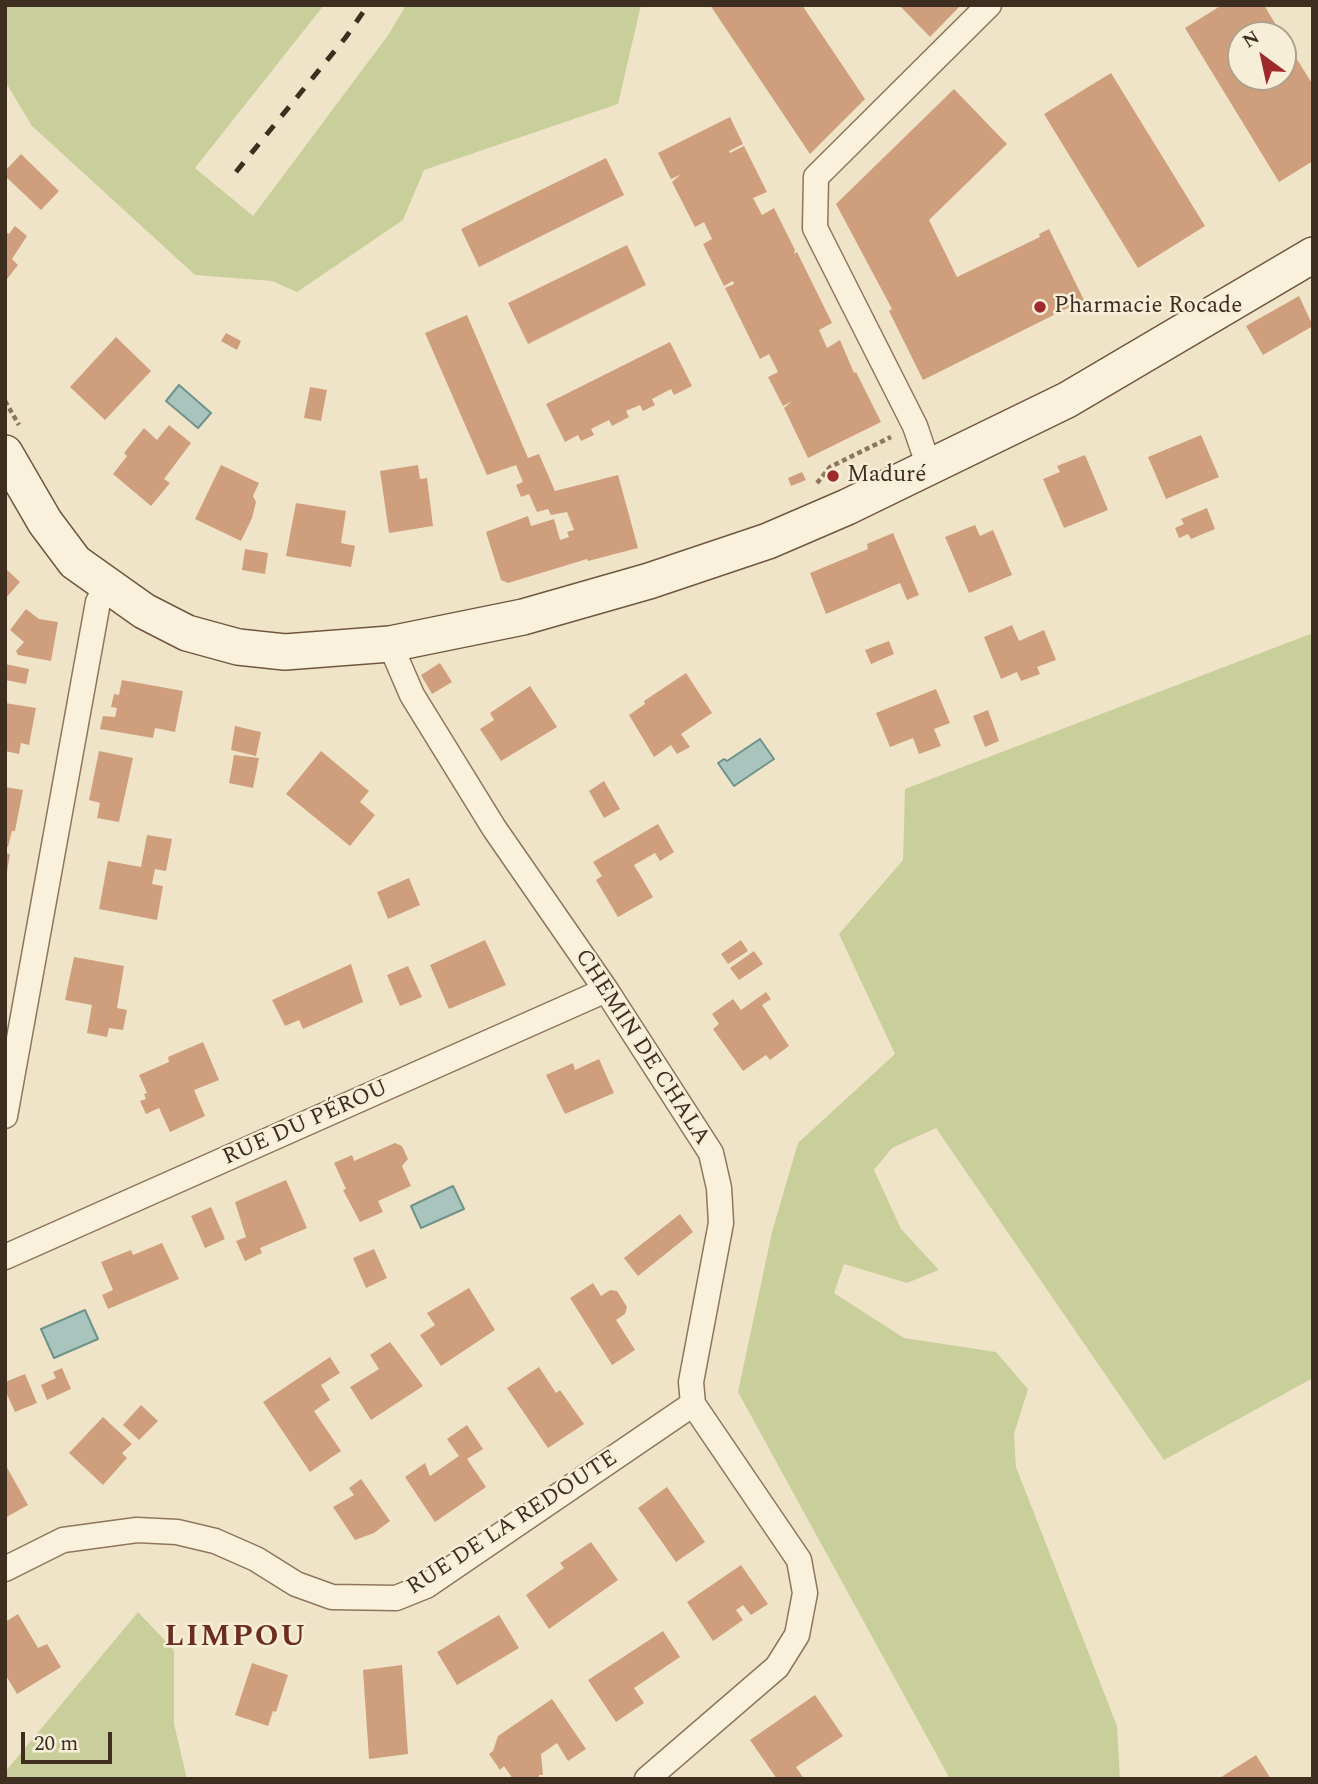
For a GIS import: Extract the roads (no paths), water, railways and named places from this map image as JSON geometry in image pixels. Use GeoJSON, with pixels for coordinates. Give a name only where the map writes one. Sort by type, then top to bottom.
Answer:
{"type":"FeatureCollection","features":[{"type":"Feature","properties":{"kind":"main road"},"geometry":{"type":"LineString","coordinates":[[15,445],[45,522],[75,562],[144,611],[187,633],[239,647],[285,652],[390,644],[523,617],[703,564],[768,541],[1067,400],[1313,255]]}},
{"type":"Feature","properties":{"kind":"street"},"geometry":{"type":"LineString","coordinates":[[929,467],[915,426],[815,228],[816,177],[989,5]]}},
{"type":"Feature","properties":{"kind":"street"},"geometry":{"type":"LineString","coordinates":[[5,1116],[98,602],[106,586]]}},
{"type":"Feature","properties":{"kind":"street","name":"CHEMIN DE CHALA"},"geometry":{"type":"LineString","coordinates":[[390,644],[412,695],[494,828],[606,990],[711,1153],[719,1188],[720,1223],[691,1382],[693,1404]]}},
{"type":"Feature","properties":{"kind":"street","name":"RUE DU PÉROU"},"geometry":{"type":"LineString","coordinates":[[5,1257],[606,990]]}},
{"type":"Feature","properties":{"kind":"street"},"geometry":{"type":"LineString","coordinates":[[647,1779],[776,1667],[797,1635],[804,1593],[799,1560],[693,1404]]}},
{"type":"Feature","properties":{"kind":"street","name":"RUE DE LA REDOUTE"},"geometry":{"type":"LineString","coordinates":[[5,1569],[63,1540],[137,1530],[177,1532],[215,1541],[256,1559],[296,1584],[332,1597],[396,1598],[426,1586],[693,1404]]}},
{"type":"Feature","properties":{"kind":"water"},"geometry":{"type":"Polygon","coordinates":[[[179,385],[211,413],[198,428],[166,401],[179,385]]]}},
{"type":"Feature","properties":{"kind":"water"},"geometry":{"type":"Polygon","coordinates":[[[760,739],[774,759],[734,786],[718,763],[724,759],[727,761],[760,739]]]}},
{"type":"Feature","properties":{"kind":"water"},"geometry":{"type":"Polygon","coordinates":[[[453,1186],[464,1209],[421,1228],[411,1206],[453,1186]]]}},
{"type":"Feature","properties":{"kind":"water"},"geometry":{"type":"Polygon","coordinates":[[[85,1310],[98,1339],[54,1358],[41,1329],[85,1310]]]}},
{"type":"Feature","properties":{"kind":"railway"},"geometry":{"type":"LineString","coordinates":[[236,172],[346,37],[368,5]]}},
{"type":"Feature","properties":{"kind":"place","name":"Pharmacie Rocade"},"geometry":{"type":"Point","coordinates":[1040,307]}},
{"type":"Feature","properties":{"kind":"place","name":"Maduré"},"geometry":{"type":"Point","coordinates":[833,476]}},
{"type":"Feature","properties":{"kind":"district","name":"LIMPOU"},"geometry":{"type":"Point","coordinates":[236,1639]}}]}
